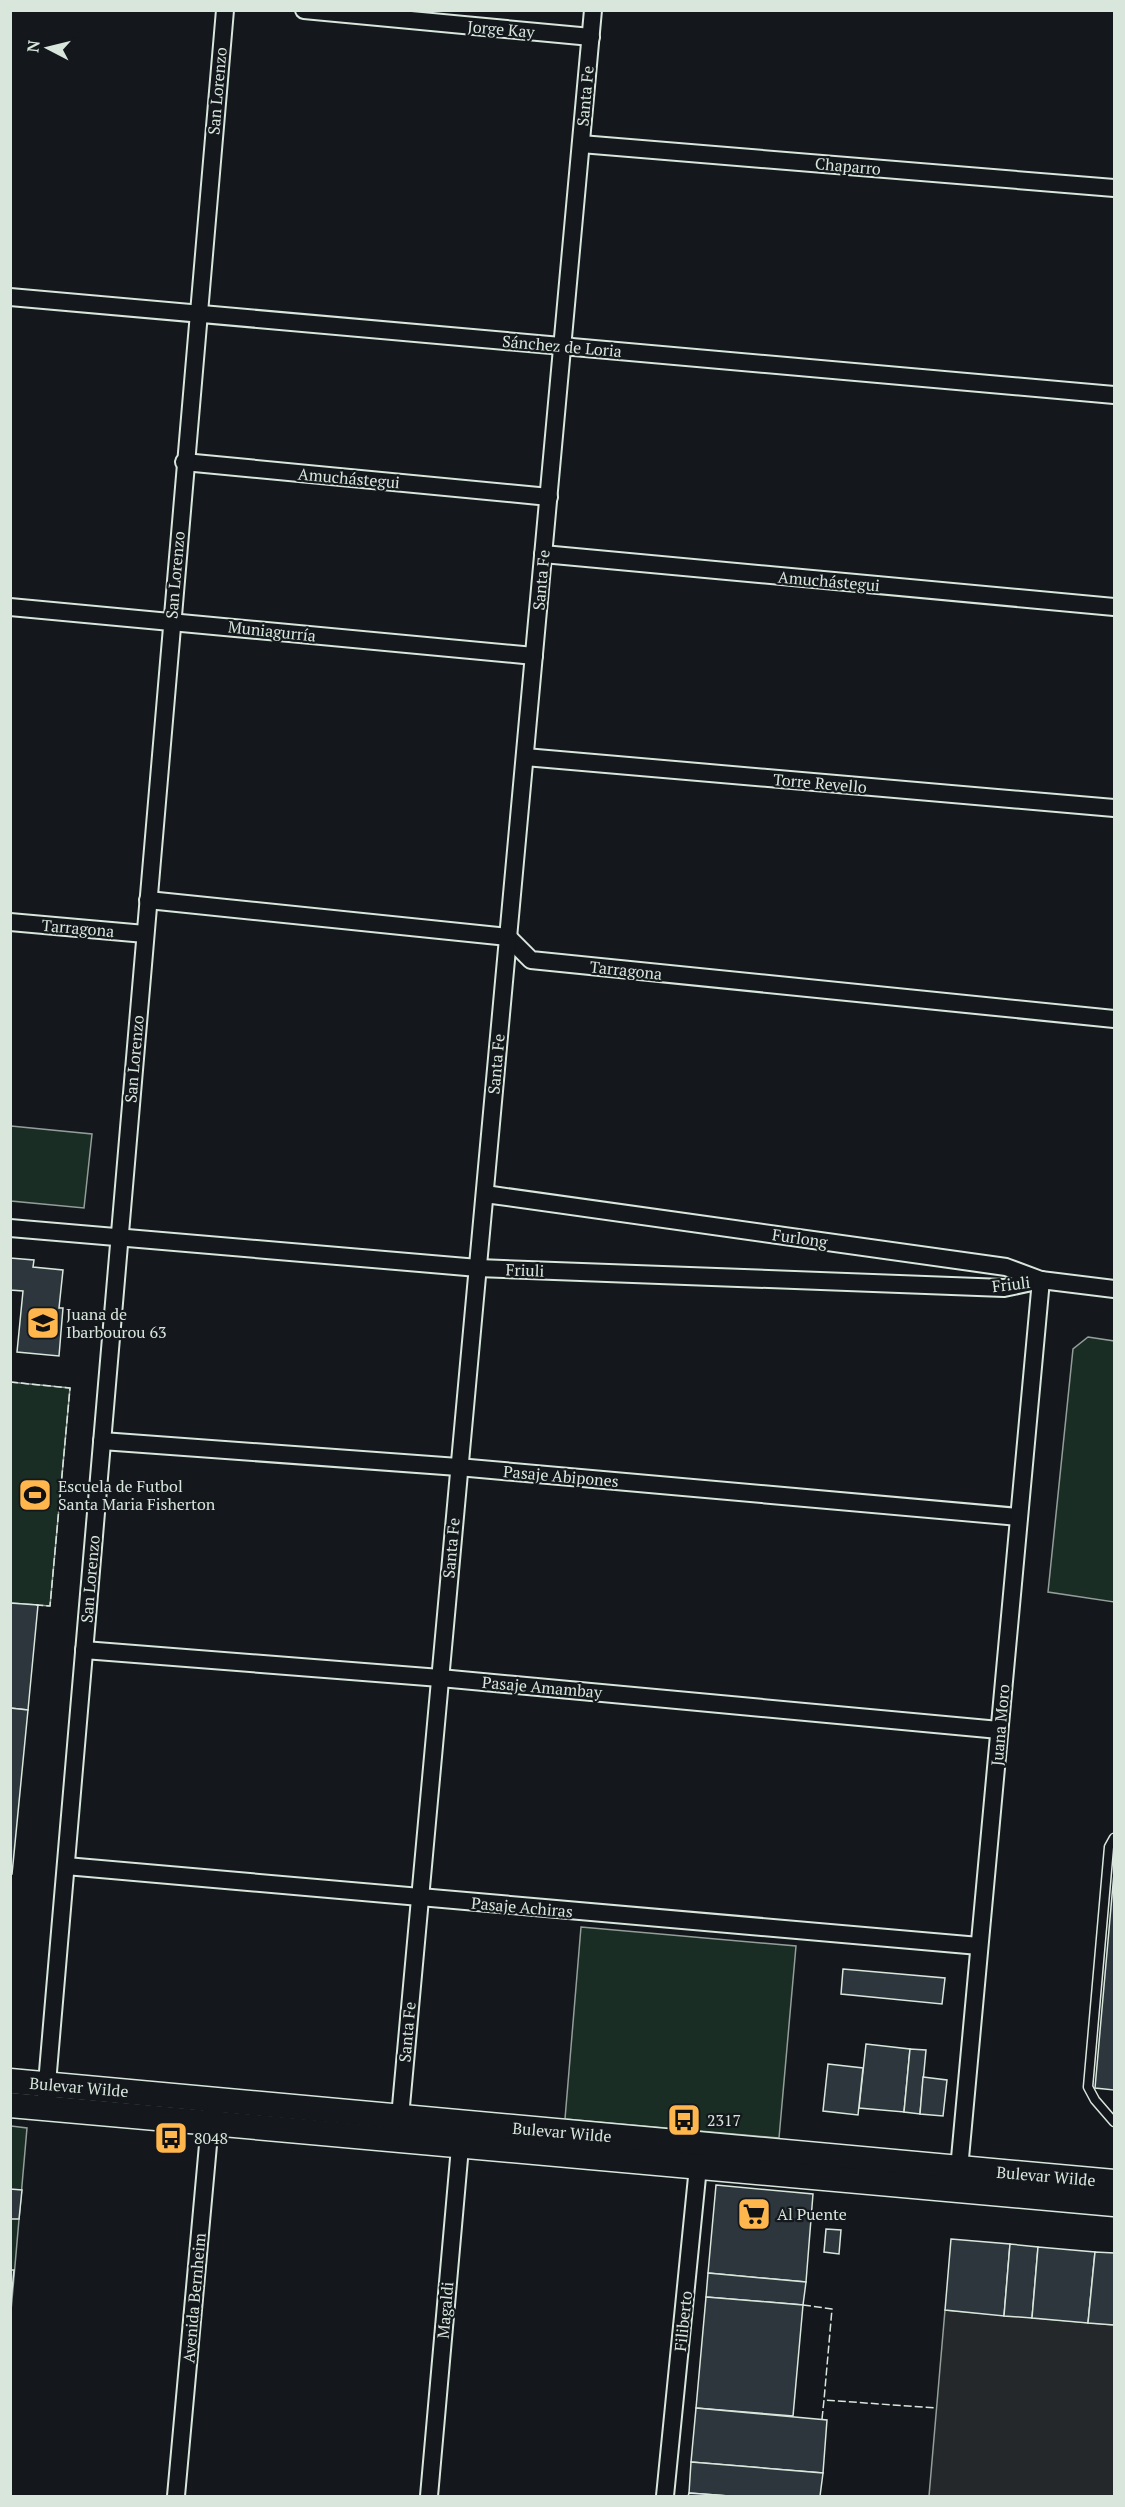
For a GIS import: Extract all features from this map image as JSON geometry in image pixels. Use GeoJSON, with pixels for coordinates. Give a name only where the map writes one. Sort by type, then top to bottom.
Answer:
{"type":"FeatureCollection","features":[{"type":"Feature","properties":{"kind":"main road","name":"Bulevar Wilde"},"geometry":{"type":"LineString","coordinates":[[10,2080],[46,2096]]}},
{"type":"Feature","properties":{"kind":"main road","name":"Bulevar Wilde"},"geometry":{"type":"LineString","coordinates":[[10,2105],[46,2096],[211,2110],[699,2156],[1114,2204]]}},
{"type":"Feature","properties":{"kind":"main road","name":"Bulevar Wilde"},"geometry":{"type":"LineString","coordinates":[[211,2110],[400,2117],[461,2134]]}},
{"type":"Feature","properties":{"kind":"main road","name":"Bulevar Wilde"},"geometry":{"type":"LineString","coordinates":[[699,2156],[959,2169],[1114,2182]]}},
{"type":"Feature","properties":{"kind":"street","name":"San Lorenzo"},"geometry":{"type":"LineString","coordinates":[[46,2096],[184,462],[225,10]]}},
{"type":"Feature","properties":{"kind":"street","name":"Jorge Kay"},"geometry":{"type":"LineString","coordinates":[[304,10],[591,37]]}},
{"type":"Feature","properties":{"kind":"street","name":"Santa Fe"},"geometry":{"type":"LineString","coordinates":[[400,2117],[593,10]]}},
{"type":"Feature","properties":{"kind":"street","name":"Chaparro"},"geometry":{"type":"LineString","coordinates":[[581,144],[1114,188]]}},
{"type":"Feature","properties":{"kind":"street","name":"Sánchez de Loria"},"geometry":{"type":"LineString","coordinates":[[10,297],[1114,395]]}},
{"type":"Feature","properties":{"kind":"street","name":"Amuchástegui"},"geometry":{"type":"LineString","coordinates":[[184,462],[549,497]]}},
{"type":"Feature","properties":{"kind":"street","name":"Amuchástegui"},"geometry":{"type":"LineString","coordinates":[[543,554],[1114,607]]}},
{"type":"Feature","properties":{"kind":"street","name":"Muniagurría"},"geometry":{"type":"LineString","coordinates":[[10,607],[534,656]]}},
{"type":"Feature","properties":{"kind":"street","name":"Torre Revello"},"geometry":{"type":"LineString","coordinates":[[525,757],[1114,808]]}},
{"type":"Feature","properties":{"kind":"street"},"geometry":{"type":"LineString","coordinates":[[148,900],[508,938]]}},
{"type":"Feature","properties":{"kind":"street","name":"Tarragona"},"geometry":{"type":"LineString","coordinates":[[10,922],[145,934]]}},
{"type":"Feature","properties":{"kind":"street","name":"Tarragona"},"geometry":{"type":"LineString","coordinates":[[508,938],[531,960],[1114,1019]]}},
{"type":"Feature","properties":{"kind":"street","name":"Furlong"},"geometry":{"type":"LineString","coordinates":[[484,1194],[1006,1267],[1041,1280],[1114,1289]]}},
{"type":"Feature","properties":{"kind":"street","name":"Friuli"},"geometry":{"type":"LineString","coordinates":[[10,1228],[478,1268],[1004,1288],[1041,1280]]}},
{"type":"Feature","properties":{"kind":"street","name":"Juana Moro"},"geometry":{"type":"LineString","coordinates":[[959,2169],[1041,1280]]}},
{"type":"Feature","properties":{"kind":"street","name":"Pasaje Abipones"},"geometry":{"type":"LineString","coordinates":[[102,1441],[458,1467],[1019,1517]]}},
{"type":"Feature","properties":{"kind":"street","name":"Pasaje Amambay"},"geometry":{"type":"LineString","coordinates":[[84,1650],[440,1678],[999,1730]]}},
{"type":"Feature","properties":{"kind":"street","name":"Pasaje Achiras"},"geometry":{"type":"LineString","coordinates":[[66,1866],[419,1899],[979,1946]]}},
{"type":"Feature","properties":{"kind":"street","name":"Avenida Bernheim"},"geometry":{"type":"LineString","coordinates":[[176,2496],[211,2110]]}},
{"type":"Feature","properties":{"kind":"street","name":"Magaldi"},"geometry":{"type":"LineString","coordinates":[[429,2496],[461,2134]]}},
{"type":"Feature","properties":{"kind":"street","name":"Filiberto"},"geometry":{"type":"LineString","coordinates":[[665,2496],[699,2156]]}},
{"type":"Feature","properties":{"kind":"lane"},"geometry":{"type":"LineString","coordinates":[[1114,1838],[1109,1848],[1088,2087],[1095,2100],[1114,2122]]}},
{"type":"Feature","properties":{"kind":"green space"},"geometry":{"type":"Polygon","coordinates":[[[11,1126],[92,1134],[84,1208],[11,1201],[11,1126]]]}},
{"type":"Feature","properties":{"kind":"green space"},"geometry":{"type":"Polygon","coordinates":[[[1088,1337],[1114,1341],[1114,1602],[1048,1592],[1073,1349],[1088,1337]]]}},
{"type":"Feature","properties":{"kind":"green space","name":"Escuela de Futbol Santa Maria Fisherton"},"geometry":{"type":"Polygon","coordinates":[[[10,1382],[70,1388],[50,1606],[11,1603],[10,1382]]]}},
{"type":"Feature","properties":{"kind":"green space"},"geometry":{"type":"Polygon","coordinates":[[[581,1927],[796,1946],[779,2138],[565,2119],[581,1927]]]}},
{"type":"Feature","properties":{"kind":"green space"},"geometry":{"type":"Polygon","coordinates":[[[11,2126],[27,2128],[11,2311],[11,2126]]]}},
{"type":"Feature","properties":{"kind":"shaded area"},"geometry":{"type":"Polygon","coordinates":[[[945,2310],[1114,2325],[1114,2496],[929,2496],[945,2310]]]}},
{"type":"Feature","properties":{"kind":"building"},"geometry":{"type":"Polygon","coordinates":[[[10,1258],[34,1260],[33,1267],[63,1270],[59,1308],[63,1308],[59,1356],[17,1352],[23,1291],[10,1290],[10,1258]]]}},
{"type":"Feature","properties":{"kind":"building"},"geometry":{"type":"Polygon","coordinates":[[[10,1603],[38,1605],[28,1710],[10,1708],[10,1603]]]}},
{"type":"Feature","properties":{"kind":"building"},"geometry":{"type":"Polygon","coordinates":[[[10,1708],[28,1710],[12,1874],[10,1874],[10,1708]]]}},
{"type":"Feature","properties":{"kind":"building"},"geometry":{"type":"Polygon","coordinates":[[[1114,1873],[1114,2090],[1095,2088],[1114,1873]]]}},
{"type":"Feature","properties":{"kind":"building"},"geometry":{"type":"Polygon","coordinates":[[[843,1969],[945,1978],[942,2004],[841,1994],[843,1969]]]}},
{"type":"Feature","properties":{"kind":"building"},"geometry":{"type":"Polygon","coordinates":[[[866,2044],[910,2049],[904,2112],[859,2108],[866,2044]]]}},
{"type":"Feature","properties":{"kind":"building"},"geometry":{"type":"Polygon","coordinates":[[[910,2049],[926,2050],[920,2114],[904,2112],[910,2049]]]}},
{"type":"Feature","properties":{"kind":"building"},"geometry":{"type":"Polygon","coordinates":[[[828,2064],[863,2068],[858,2115],[823,2111],[828,2064]]]}},
{"type":"Feature","properties":{"kind":"building"},"geometry":{"type":"Polygon","coordinates":[[[923,2077],[947,2080],[943,2116],[920,2114],[923,2077]]]}},
{"type":"Feature","properties":{"kind":"building"},"geometry":{"type":"Polygon","coordinates":[[[716,2185],[813,2194],[806,2282],[708,2273],[716,2185]]]}},
{"type":"Feature","properties":{"kind":"building"},"geometry":{"type":"Polygon","coordinates":[[[10,2189],[22,2190],[19,2219],[10,2219],[10,2189]]]}},
{"type":"Feature","properties":{"kind":"building"},"geometry":{"type":"Polygon","coordinates":[[[826,2229],[841,2230],[839,2254],[824,2252],[826,2229]]]}},
{"type":"Feature","properties":{"kind":"building"},"geometry":{"type":"Polygon","coordinates":[[[951,2239],[1010,2244],[1004,2316],[945,2310],[951,2239]]]}},
{"type":"Feature","properties":{"kind":"building"},"geometry":{"type":"Polygon","coordinates":[[[1010,2244],[1038,2247],[1032,2318],[1004,2316],[1010,2244]]]}},
{"type":"Feature","properties":{"kind":"building"},"geometry":{"type":"Polygon","coordinates":[[[1038,2247],[1095,2252],[1088,2323],[1032,2318],[1038,2247]]]}},
{"type":"Feature","properties":{"kind":"building"},"geometry":{"type":"Polygon","coordinates":[[[1095,2252],[1114,2253],[1114,2325],[1088,2323],[1095,2252]]]}},
{"type":"Feature","properties":{"kind":"building"},"geometry":{"type":"Polygon","coordinates":[[[10,2270],[14,2270],[10,2311],[10,2270]]]}},
{"type":"Feature","properties":{"kind":"building"},"geometry":{"type":"Polygon","coordinates":[[[708,2273],[806,2282],[803,2305],[706,2297],[708,2273]]]}},
{"type":"Feature","properties":{"kind":"building"},"geometry":{"type":"Polygon","coordinates":[[[706,2297],[803,2305],[793,2416],[696,2408],[706,2297]]]}},
{"type":"Feature","properties":{"kind":"building"},"geometry":{"type":"Polygon","coordinates":[[[696,2408],[827,2420],[823,2473],[691,2462],[696,2408]]]}},
{"type":"Feature","properties":{"kind":"building"},"geometry":{"type":"Polygon","coordinates":[[[691,2462],[823,2473],[820,2496],[729,2496],[689,2493],[691,2462]]]}},
{"type":"Feature","properties":{"kind":"building"},"geometry":{"type":"Polygon","coordinates":[[[689,2493],[729,2496],[688,2496],[689,2493]]]}},
{"type":"Feature","properties":{"kind":"fence"},"geometry":{"type":"LineString","coordinates":[[10,1382],[70,1388],[50,1606],[36,1605]]}},
{"type":"Feature","properties":{"kind":"fence"},"geometry":{"type":"LineString","coordinates":[[803,2305],[832,2309],[824,2400]]}},
{"type":"Feature","properties":{"kind":"fence"},"geometry":{"type":"LineString","coordinates":[[822,2419],[824,2400],[936,2408]]}},
{"type":"Feature","properties":{"kind":"place","name":"Juana de Ibarbourou 63"},"geometry":{"type":"Point","coordinates":[43,1323]}},
{"type":"Feature","properties":{"kind":"place","name":"Escuela de Futbol Santa Maria Fisherton"},"geometry":{"type":"Point","coordinates":[35,1495]}},
{"type":"Feature","properties":{"kind":"place","name":"2317"},"geometry":{"type":"Point","coordinates":[684,2120]}},
{"type":"Feature","properties":{"kind":"place","name":"8048"},"geometry":{"type":"Point","coordinates":[171,2138]}},
{"type":"Feature","properties":{"kind":"place","name":"Al Puente"},"geometry":{"type":"Point","coordinates":[754,2214]}}]}
